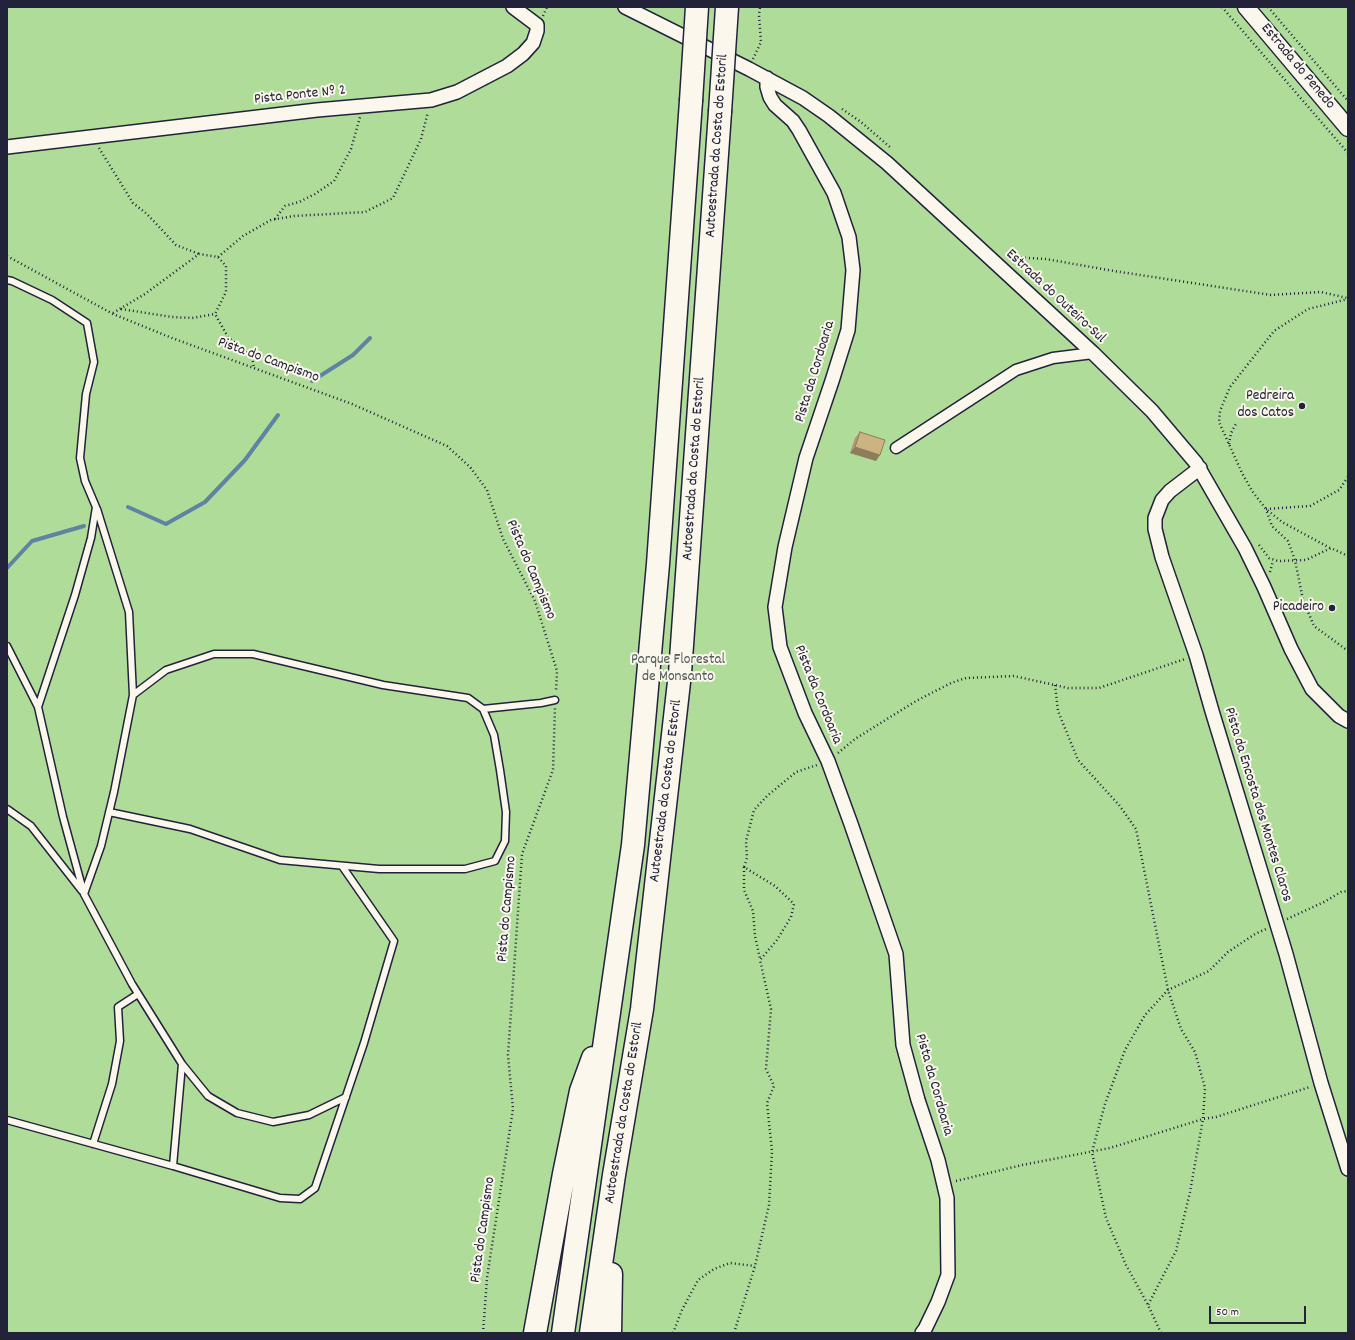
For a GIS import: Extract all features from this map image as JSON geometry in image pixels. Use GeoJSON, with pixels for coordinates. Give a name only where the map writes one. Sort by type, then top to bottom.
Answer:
{"type":"FeatureCollection","features":[{"type":"Feature","properties":{"kind":"highway","name":"Autoestrada da Costa do Estoril"},"geometry":{"type":"LineString","coordinates":[[563,1333],[633,845],[649,669],[698,7]]}},
{"type":"Feature","properties":{"kind":"highway","name":"Autoestrada da Costa do Estoril"},"geometry":{"type":"LineString","coordinates":[[591,1333],[614,1175],[642,1009],[680,673],[727,7]]}},
{"type":"Feature","properties":{"kind":"highway"},"geometry":{"type":"LineString","coordinates":[[534,1333],[581,1091],[609,1013]]}},
{"type":"Feature","properties":{"kind":"highway"},"geometry":{"type":"LineString","coordinates":[[610,1333],[614,1175]]}},
{"type":"Feature","properties":{"kind":"highway"},"geometry":{"type":"LineString","coordinates":[[552,1333],[573,1262]]}},
{"type":"Feature","properties":{"kind":"street","name":"Pista Ponte Nº 2"},"geometry":{"type":"LineString","coordinates":[[7,147],[364,105],[431,100],[457,92],[507,66],[533,43],[537,31],[537,25],[513,7]]}},
{"type":"Feature","properties":{"kind":"street","name":"Estrada do Outeiro-Sul"},"geometry":{"type":"LineString","coordinates":[[625,7],[639,10],[803,98],[859,139],[1093,353],[1152,411],[1200,468],[1245,548],[1291,649],[1312,689],[1339,716],[1348,721]]}},
{"type":"Feature","properties":{"kind":"street","name":"Estrada do Penedo"},"geometry":{"type":"LineString","coordinates":[[1246,7],[1348,128]]}},
{"type":"Feature","properties":{"kind":"street","name":"Pista da Cordoaria"},"geometry":{"type":"LineString","coordinates":[[767,78],[766,87],[770,97],[775,105],[793,121],[834,193],[849,238],[853,270],[848,330],[806,458],[785,547],[775,607],[780,647],[805,713],[828,761],[896,954],[903,1045],[918,1100],[938,1160],[947,1198],[948,1275],[938,1302],[922,1333]]}},
{"type":"Feature","properties":{"kind":"street"},"geometry":{"type":"LineString","coordinates":[[896,448],[1016,370],[1053,358],[1093,353]]}},
{"type":"Feature","properties":{"kind":"street","name":"Pista da Encosta dos Montes Claros"},"geometry":{"type":"LineString","coordinates":[[1200,468],[1170,491],[1162,500],[1155,518],[1155,529],[1162,557],[1196,655],[1276,924],[1321,1083],[1348,1169]]}},
{"type":"Feature","properties":{"kind":"lane"},"geometry":{"type":"LineString","coordinates":[[7,280],[12,280],[52,300],[87,323],[94,362],[86,394],[80,458],[85,481],[96,507],[129,612],[133,695],[101,846],[84,894]]}},
{"type":"Feature","properties":{"kind":"lane"},"geometry":{"type":"LineString","coordinates":[[38,707],[75,595],[91,538],[96,507]]}},
{"type":"Feature","properties":{"kind":"lane"},"geometry":{"type":"LineString","coordinates":[[7,646],[38,707],[63,817],[84,894]]}},
{"type":"Feature","properties":{"kind":"lane"},"geometry":{"type":"LineString","coordinates":[[109,812],[190,829],[280,860],[380,869],[465,869],[495,861],[505,841],[506,812],[494,735],[483,709],[468,698],[383,685],[253,654],[214,654],[166,670],[133,695]]}},
{"type":"Feature","properties":{"kind":"lane"},"geometry":{"type":"LineString","coordinates":[[483,709],[541,703],[555,700]]}},
{"type":"Feature","properties":{"kind":"lane"},"geometry":{"type":"LineString","coordinates":[[7,809],[31,826],[84,894],[138,994],[182,1064],[208,1096],[237,1113],[273,1122],[309,1115],[346,1097]]}},
{"type":"Feature","properties":{"kind":"lane"},"geometry":{"type":"LineString","coordinates":[[7,1120],[173,1166],[280,1198],[300,1199],[315,1188],[364,1043],[394,941],[342,866]]}},
{"type":"Feature","properties":{"kind":"lane"},"geometry":{"type":"LineString","coordinates":[[93,1144],[112,1084],[120,1041],[118,1007],[138,994]]}},
{"type":"Feature","properties":{"kind":"lane"},"geometry":{"type":"LineString","coordinates":[[173,1166],[182,1064]]}},
{"type":"Feature","properties":{"kind":"path"},"geometry":{"type":"LineString","coordinates":[[754,57],[761,42],[759,15],[760,7]]}},
{"type":"Feature","properties":{"kind":"path"},"geometry":{"type":"LineString","coordinates":[[1222,7],[1348,153]]}},
{"type":"Feature","properties":{"kind":"path"},"geometry":{"type":"LineString","coordinates":[[1268,7],[1348,101]]}},
{"type":"Feature","properties":{"kind":"path"},"geometry":{"type":"LineString","coordinates":[[93,137],[133,203],[147,214],[176,245],[199,254],[218,256],[243,236],[274,219],[294,216],[365,212],[393,198],[421,139],[431,100]]}},
{"type":"Feature","properties":{"kind":"path"},"geometry":{"type":"LineString","coordinates":[[274,219],[285,206],[299,202],[315,194],[334,181],[351,149],[364,105]]}},
{"type":"Feature","properties":{"kind":"path"},"geometry":{"type":"LineString","coordinates":[[113,314],[145,294],[199,254]]}},
{"type":"Feature","properties":{"kind":"path","name":"Pista do Campismo"},"geometry":{"type":"LineString","coordinates":[[7,256],[113,314],[172,338],[352,404],[447,446],[470,467],[487,490],[503,539],[535,601],[558,671],[555,700],[553,770],[522,854],[508,1055],[514,1109],[487,1278],[483,1333]]}},
{"type":"Feature","properties":{"kind":"path"},"geometry":{"type":"LineString","coordinates":[[215,314],[226,292],[226,266],[218,256]]}},
{"type":"Feature","properties":{"kind":"path"},"geometry":{"type":"LineString","coordinates":[[1009,257],[1046,259],[1272,295],[1320,292],[1348,299]]}},
{"type":"Feature","properties":{"kind":"path"},"geometry":{"type":"LineString","coordinates":[[1330,548],[1282,522],[1266,509],[1252,491],[1242,473],[1219,422],[1220,411],[1230,387],[1274,330],[1308,309],[1348,299]]}},
{"type":"Feature","properties":{"kind":"path"},"geometry":{"type":"LineString","coordinates":[[121,309],[172,317],[192,318],[215,314]]}},
{"type":"Feature","properties":{"kind":"path"},"geometry":{"type":"LineString","coordinates":[[215,314],[228,336],[252,357],[254,368]]}},
{"type":"Feature","properties":{"kind":"path"},"geometry":{"type":"LineString","coordinates":[[1229,444],[1231,433],[1237,422]]}},
{"type":"Feature","properties":{"kind":"path"},"geometry":{"type":"LineString","coordinates":[[1266,509],[1310,506],[1339,490],[1348,476]]}},
{"type":"Feature","properties":{"kind":"path"},"geometry":{"type":"LineString","coordinates":[[1266,509],[1272,526],[1288,541],[1295,560],[1303,600],[1314,626],[1348,651]]}},
{"type":"Feature","properties":{"kind":"path"},"geometry":{"type":"LineString","coordinates":[[734,1333],[755,1266],[769,1205],[772,1151],[767,1103],[774,1086],[766,1069],[771,1009],[755,936],[753,911],[744,890],[744,867],[747,858],[746,840],[754,810],[767,796],[796,772],[828,761],[855,739],[916,701],[951,682],[966,678],[1014,676],[1068,688],[1099,688],[1196,655]]}},
{"type":"Feature","properties":{"kind":"path"},"geometry":{"type":"LineString","coordinates":[[1055,685],[1058,711],[1078,760],[1119,805],[1136,829],[1168,990],[1181,1029],[1195,1052],[1205,1088],[1203,1119],[1190,1192],[1176,1251],[1148,1304]]}},
{"type":"Feature","properties":{"kind":"path"},"geometry":{"type":"LineString","coordinates":[[744,867],[774,886],[794,904],[791,917],[777,940],[760,960]]}},
{"type":"Feature","properties":{"kind":"path"},"geometry":{"type":"LineString","coordinates":[[1161,1333],[1148,1304],[1126,1265],[1106,1218],[1092,1152],[1105,1104],[1125,1050],[1144,1015],[1168,990],[1209,971],[1228,952],[1255,934],[1324,902],[1341,892],[1348,891]]}},
{"type":"Feature","properties":{"kind":"path"},"geometry":{"type":"LineString","coordinates":[[944,1184],[1022,1165],[1110,1148],[1203,1119],[1216,1117],[1321,1083]]}},
{"type":"Feature","properties":{"kind":"path"},"geometry":{"type":"LineString","coordinates":[[673,1333],[682,1310],[698,1280],[714,1269],[730,1263],[755,1266]]}},
{"type":"Feature","properties":{"kind":"green space","name":"Parque Florestal de Monsanto"},"geometry":{"type":"Polygon","coordinates":[[[7,7],[1348,7],[1348,1333],[7,1333],[7,7]]]}},
{"type":"Feature","properties":{"kind":"building"},"geometry":{"type":"Polygon","coordinates":[[[860,432],[885,440],[880,455],[855,447],[860,432]]]}},
{"type":"Feature","properties":{"kind":"waterway"},"geometry":{"type":"LineString","coordinates":[[312,381],[353,355],[370,338]]}},
{"type":"Feature","properties":{"kind":"waterway"},"geometry":{"type":"LineString","coordinates":[[128,507],[166,524],[205,502],[245,460],[278,415]]}},
{"type":"Feature","properties":{"kind":"waterway"},"geometry":{"type":"LineString","coordinates":[[7,568],[32,541],[84,526]]}},
{"type":"Feature","properties":{"kind":"place","name":"Pedreira dos Catos"},"geometry":{"type":"Point","coordinates":[1302,406]}},
{"type":"Feature","properties":{"kind":"place","name":"Picadeiro"},"geometry":{"type":"Point","coordinates":[1332,608]}}]}
